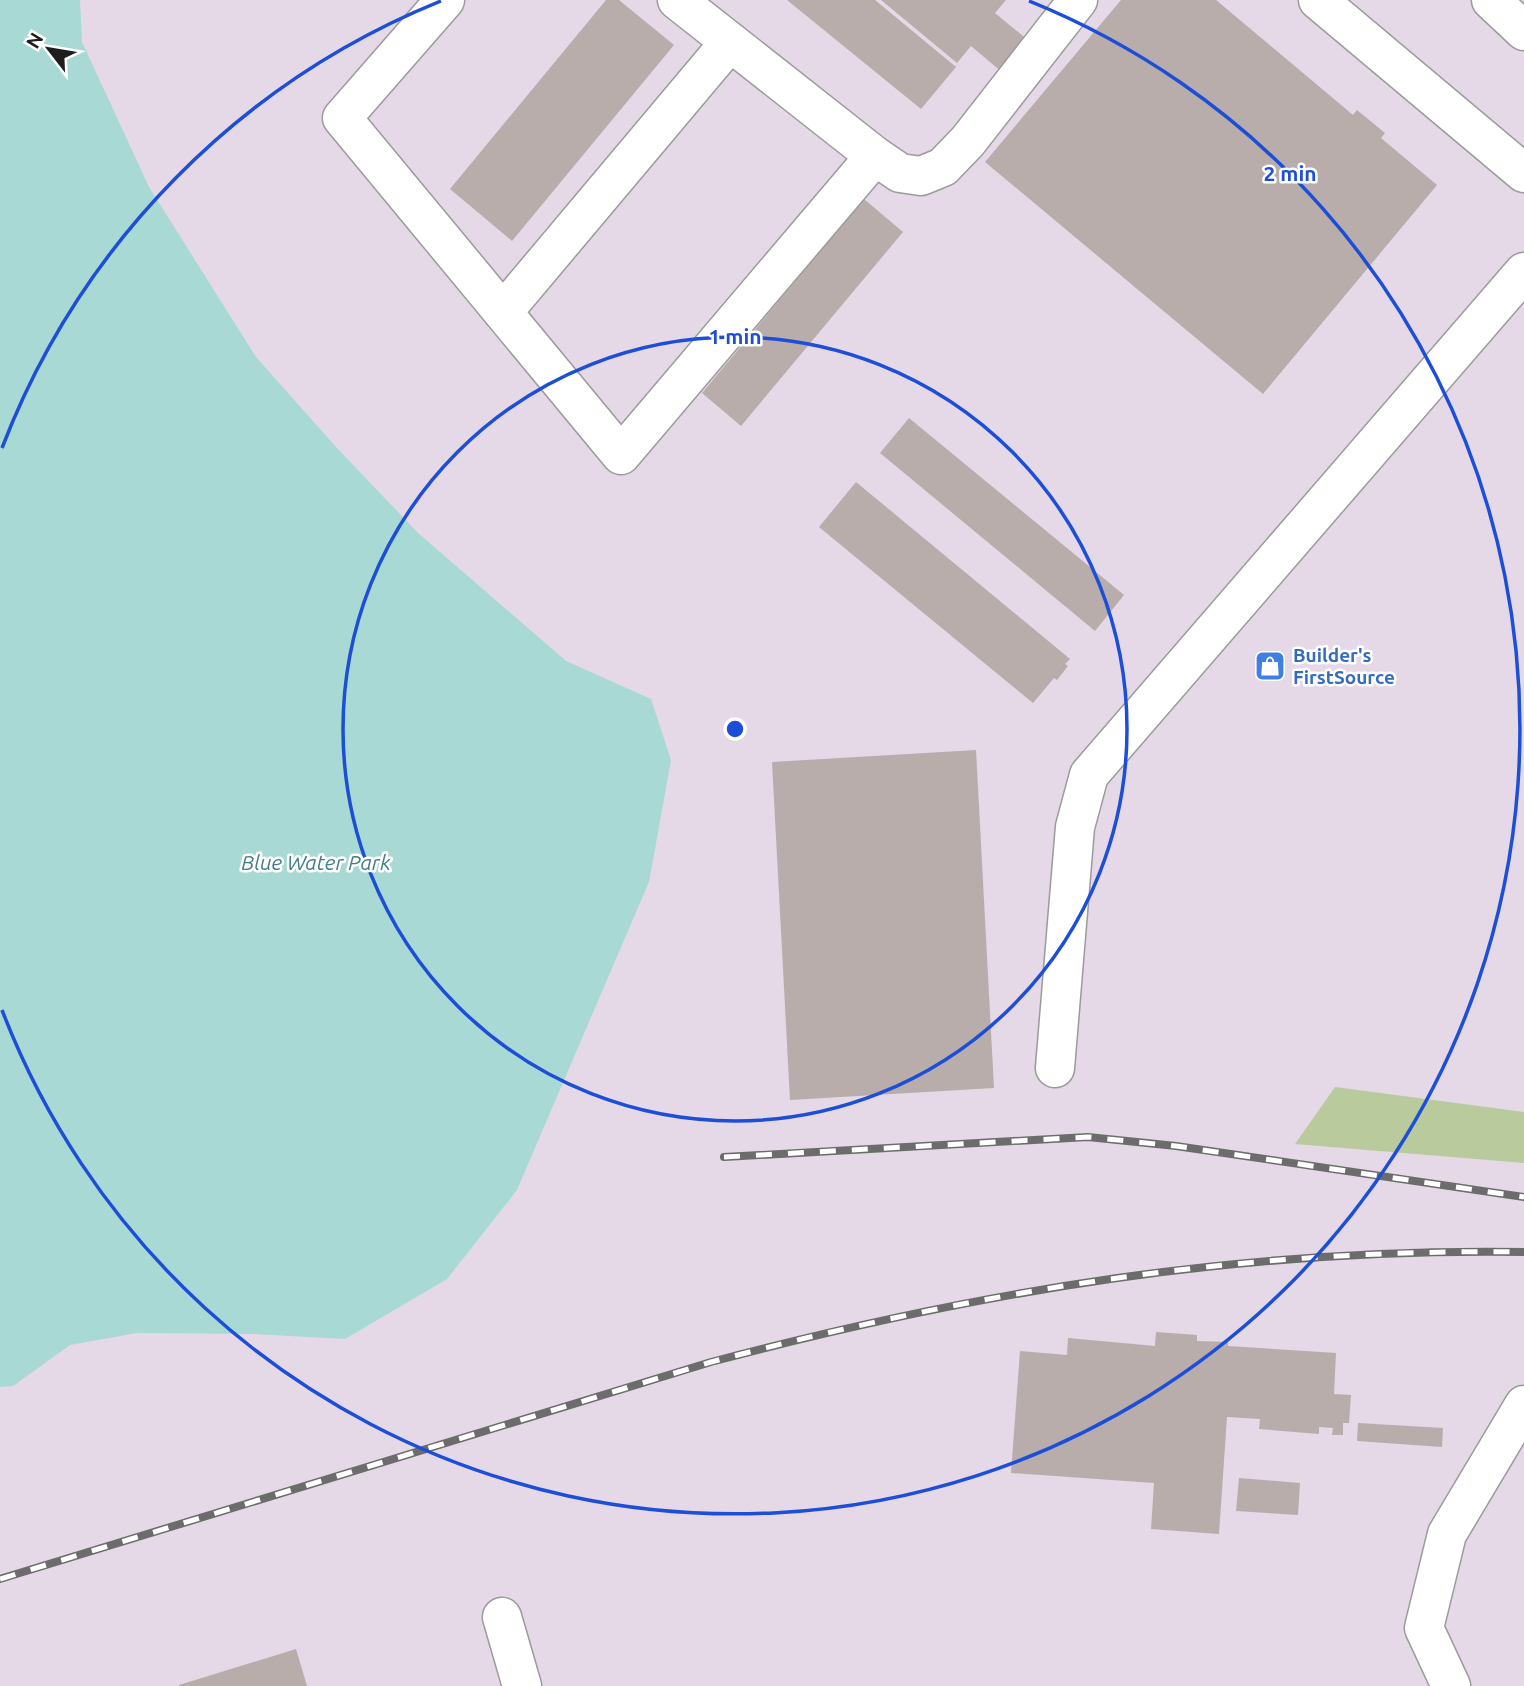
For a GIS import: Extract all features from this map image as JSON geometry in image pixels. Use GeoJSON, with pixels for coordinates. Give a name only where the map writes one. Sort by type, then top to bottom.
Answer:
{"type":"FeatureCollection","features":[{"type":"Feature","properties":{"kind":"street"},"geometry":{"type":"LineString","coordinates":[[445,0],[342,118],[621,455],[875,156]]}},
{"type":"Feature","properties":{"kind":"street"},"geometry":{"type":"LineString","coordinates":[[677,0],[875,156],[900,173],[921,176],[943,167],[968,141],[1077,0]]}},
{"type":"Feature","properties":{"kind":"street"},"geometry":{"type":"LineString","coordinates":[[1318,0],[1524,173]]}},
{"type":"Feature","properties":{"kind":"street"},"geometry":{"type":"LineString","coordinates":[[1491,0],[1524,32]]}},
{"type":"Feature","properties":{"kind":"street"},"geometry":{"type":"LineString","coordinates":[[503,312],[730,42]]}},
{"type":"Feature","properties":{"kind":"street"},"geometry":{"type":"LineString","coordinates":[[1055,1068],[1074,827],[1090,775],[1524,272]]}},
{"type":"Feature","properties":{"kind":"street"},"geometry":{"type":"LineString","coordinates":[[1451,1686],[1424,1628],[1447,1534],[1524,1405]]}},
{"type":"Feature","properties":{"kind":"street"},"geometry":{"type":"LineString","coordinates":[[502,1617],[522,1686]]}},
{"type":"Feature","properties":{"kind":"shaded area"},"geometry":{"type":"Polygon","coordinates":[[[0,0],[1524,0],[1524,1686],[0,1686],[0,0]]]}},
{"type":"Feature","properties":{"kind":"green space"},"geometry":{"type":"Polygon","coordinates":[[[1335,1087],[1524,1112],[1524,1163],[1295,1144],[1335,1087]]]}},
{"type":"Feature","properties":{"kind":"water","name":"Blue Water Park"},"geometry":{"type":"Polygon","coordinates":[[[0,0],[80,0],[82,42],[149,187],[256,357],[418,533],[566,661],[651,699],[671,760],[649,882],[517,1190],[447,1279],[345,1339],[254,1334],[137,1333],[70,1345],[13,1386],[0,1387],[0,0]]]}},
{"type":"Feature","properties":{"kind":"building"},"geometry":{"type":"Polygon","coordinates":[[[606,0],[619,0],[674,45],[512,241],[450,189],[606,0]]]}},
{"type":"Feature","properties":{"kind":"building"},"geometry":{"type":"Polygon","coordinates":[[[787,0],[875,0],[956,67],[921,109],[787,0]]]}},
{"type":"Feature","properties":{"kind":"building"},"geometry":{"type":"Polygon","coordinates":[[[881,0],[1006,0],[995,13],[1029,41],[1003,73],[971,46],[957,63],[881,0]]]}},
{"type":"Feature","properties":{"kind":"building"},"geometry":{"type":"Polygon","coordinates":[[[1121,0],[1216,0],[1353,115],[1357,110],[1385,133],[1381,138],[1437,185],[1263,394],[985,162],[1121,0]]]}},
{"type":"Feature","properties":{"kind":"building"},"geometry":{"type":"Polygon","coordinates":[[[864,199],[903,232],[741,426],[702,393],[864,199]]]}},
{"type":"Feature","properties":{"kind":"building"},"geometry":{"type":"Polygon","coordinates":[[[909,418],[1124,595],[1095,631],[880,453],[909,418]]]}},
{"type":"Feature","properties":{"kind":"building"},"geometry":{"type":"Polygon","coordinates":[[[856,482],[1070,659],[1057,680],[1054,678],[1033,703],[819,527],[856,482]]]}},
{"type":"Feature","properties":{"kind":"building"},"geometry":{"type":"Polygon","coordinates":[[[976,750],[994,1088],[790,1100],[772,762],[976,750]]]}},
{"type":"Feature","properties":{"kind":"building"},"geometry":{"type":"Polygon","coordinates":[[[1156,1332],[1197,1335],[1197,1341],[1228,1342],[1228,1346],[1336,1353],[1334,1394],[1351,1395],[1349,1423],[1343,1423],[1343,1435],[1332,1435],[1333,1428],[1319,1427],[1319,1434],[1259,1429],[1260,1419],[1227,1417],[1219,1534],[1151,1529],[1154,1483],[1011,1473],[1020,1351],[1067,1355],[1068,1338],[1155,1346],[1156,1332]]]}},
{"type":"Feature","properties":{"kind":"building"},"geometry":{"type":"Polygon","coordinates":[[[1358,1423],[1443,1428],[1442,1447],[1357,1441],[1358,1423]]]}},
{"type":"Feature","properties":{"kind":"building"},"geometry":{"type":"Polygon","coordinates":[[[1239,1478],[1300,1483],[1298,1515],[1236,1511],[1239,1478]]]}},
{"type":"Feature","properties":{"kind":"building"},"geometry":{"type":"Polygon","coordinates":[[[296,1649],[307,1686],[179,1686],[179,1685],[296,1649]]]}},
{"type":"Feature","properties":{"kind":"railway"},"geometry":{"type":"LineString","coordinates":[[724,1157],[1088,1137],[1176,1146],[1524,1197]]}},
{"type":"Feature","properties":{"kind":"railway"},"geometry":{"type":"LineString","coordinates":[[0,1579],[711,1362],[913,1314],[1013,1294],[1215,1266],[1316,1257],[1524,1252]]}},
{"type":"Feature","properties":{"kind":"place","name":"Builder's FirstSource"},"geometry":{"type":"Point","coordinates":[1270,666]}}]}
